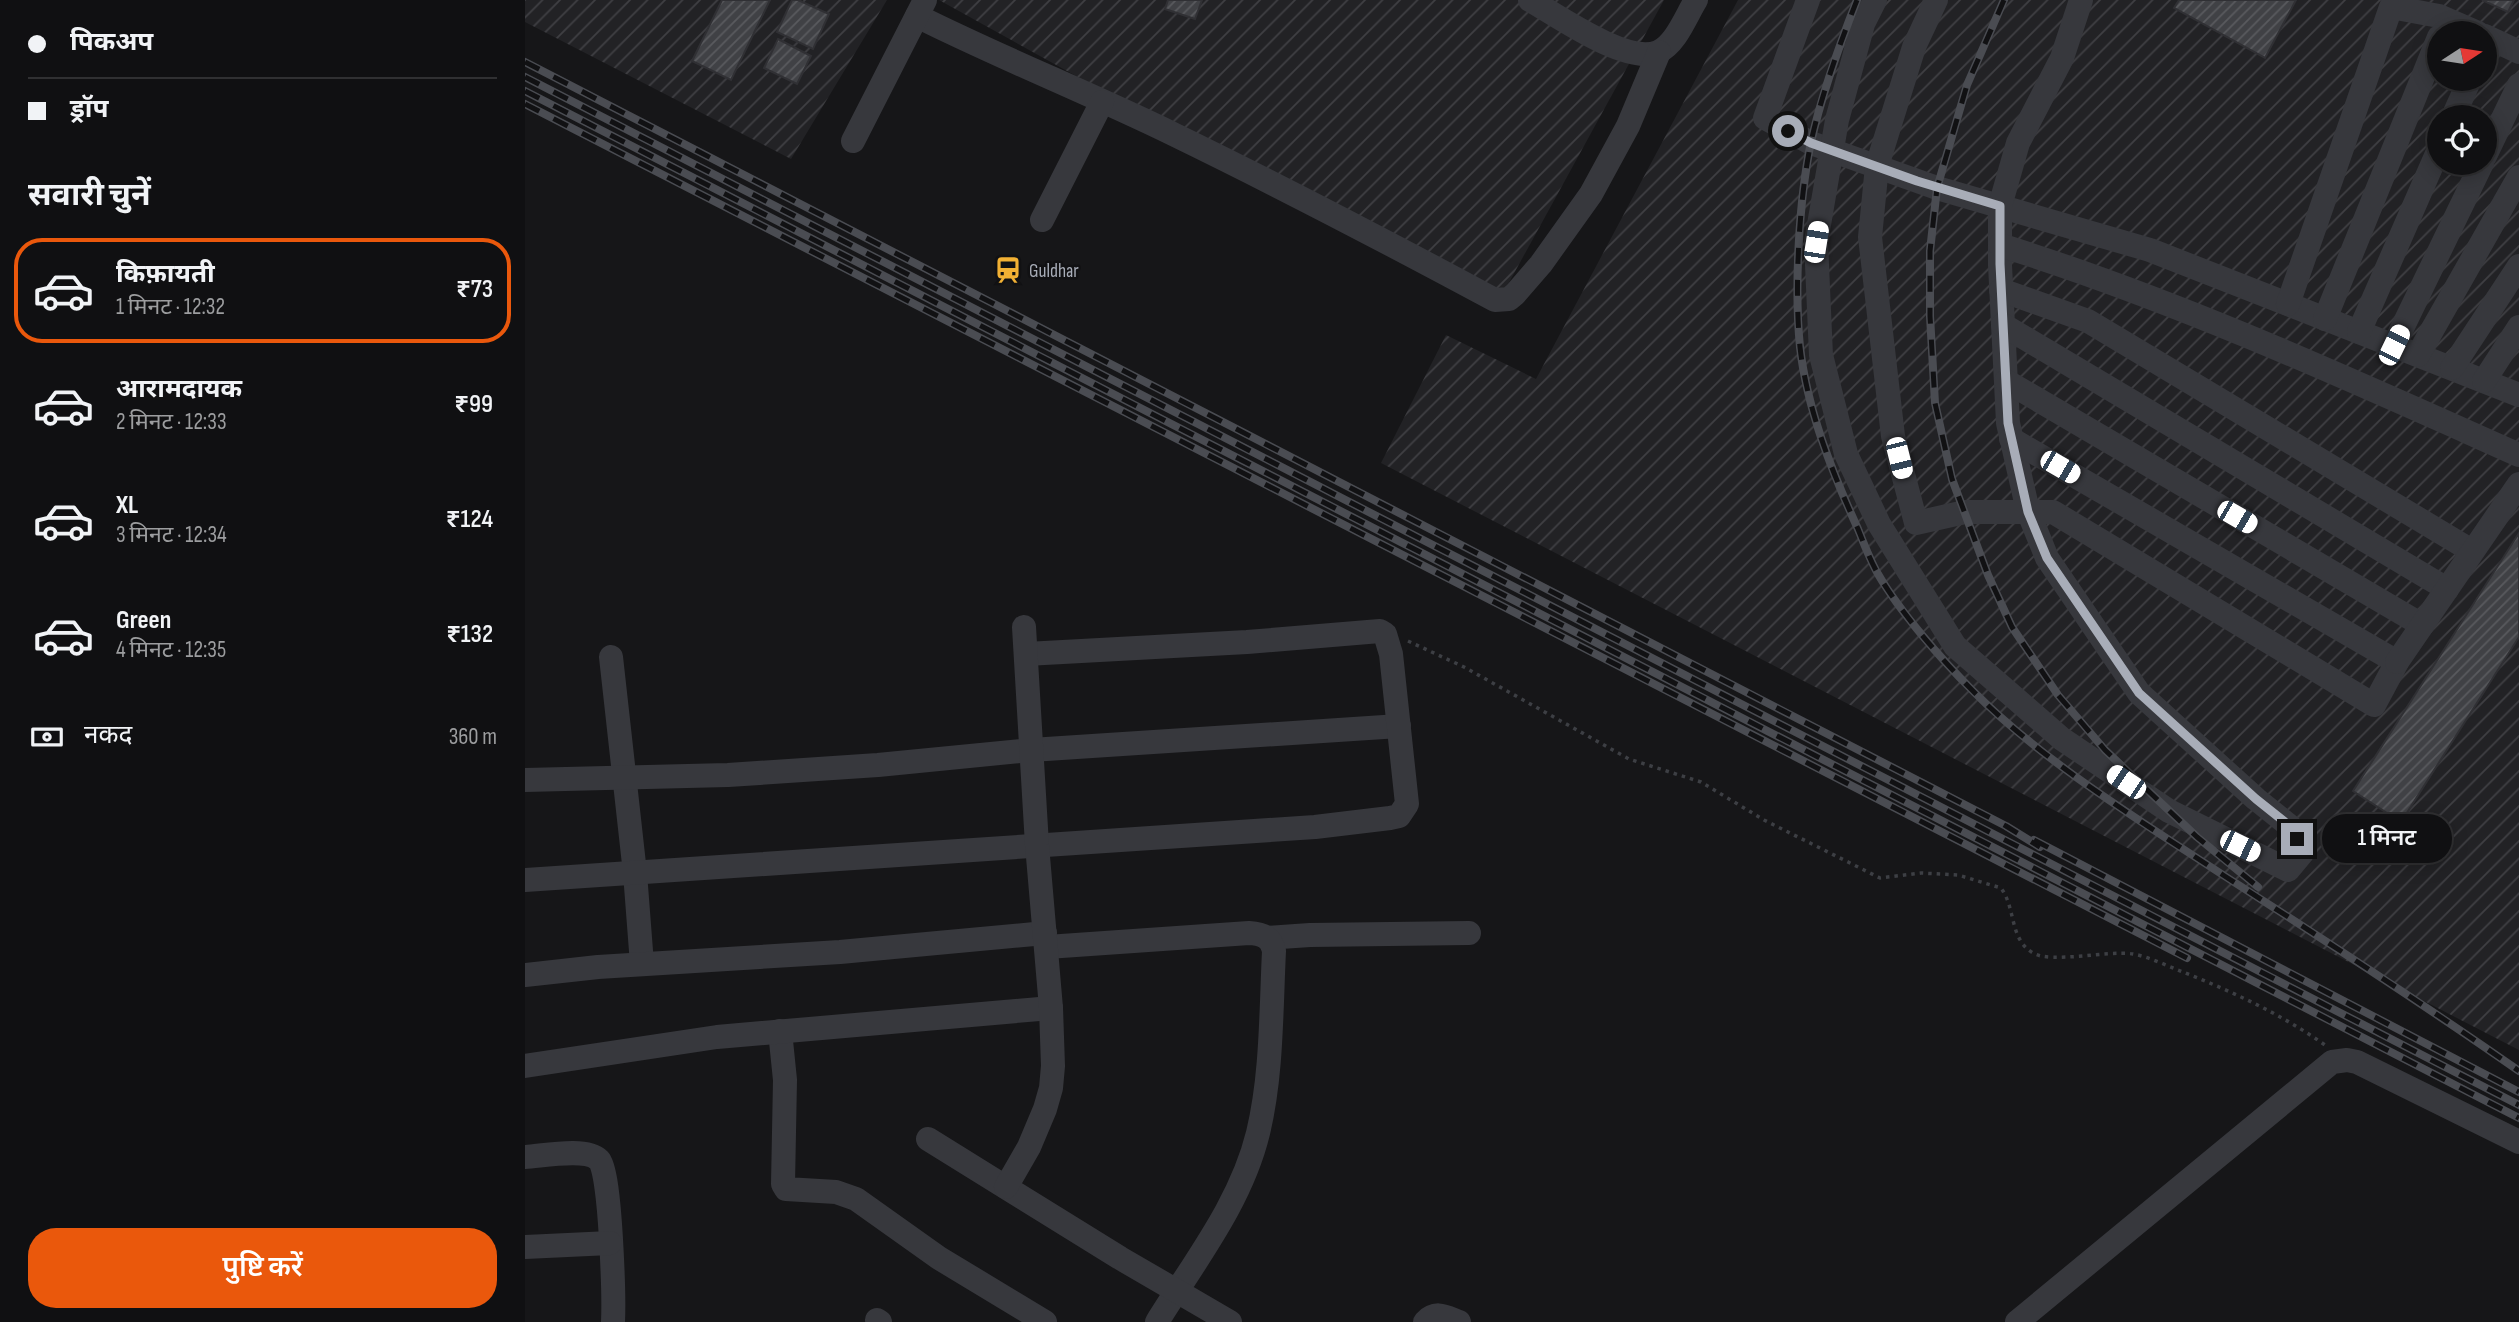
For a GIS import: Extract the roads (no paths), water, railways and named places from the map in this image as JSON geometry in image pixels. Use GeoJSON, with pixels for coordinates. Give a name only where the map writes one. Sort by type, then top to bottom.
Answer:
{"type":"FeatureCollection","features":[{"type":"Feature","properties":{"kind":"street"},"geometry":{"type":"LineString","coordinates":[[1530,0],[1618,49],[1641,55],[1659,52]]}},
{"type":"Feature","properties":{"kind":"street"},"geometry":{"type":"LineString","coordinates":[[853,141],[921,8],[996,55],[1171,133],[1495,300],[1503,301],[1515,294],[1541,264],[1591,194],[1628,125],[1659,52],[1674,38],[1696,0]]}},
{"type":"Feature","properties":{"kind":"street"},"geometry":{"type":"LineString","coordinates":[[1808,0],[1765,118],[1811,143],[1937,188],[2150,250],[2519,395]]}},
{"type":"Feature","properties":{"kind":"street"},"geometry":{"type":"LineString","coordinates":[[1875,0],[1863,24],[1831,150],[1816,242],[1821,355],[1846,454],[1879,524],[1955,646],[2073,747],[2169,811],[2288,870],[2303,852],[2291,827],[2256,799],[2139,693],[2047,558],[2028,512],[2008,423],[2000,206],[2018,143],[2062,58],[2081,0]]}},
{"type":"Feature","properties":{"kind":"street"},"geometry":{"type":"LineString","coordinates":[[1936,0],[1914,47],[1877,166],[1870,237],[1893,436],[1916,523],[1965,512],[2053,512],[2374,705],[2397,662],[2519,484]]}},
{"type":"Feature","properties":{"kind":"street"},"geometry":{"type":"LineString","coordinates":[[2288,304],[2391,7],[2427,23]]}},
{"type":"Feature","properties":{"kind":"street"},"geometry":{"type":"LineString","coordinates":[[2497,43],[2519,51]]}},
{"type":"Feature","properties":{"kind":"street"},"geometry":{"type":"LineString","coordinates":[[2325,318],[2427,69]]}},
{"type":"Feature","properties":{"kind":"street"},"geometry":{"type":"LineString","coordinates":[[2497,131],[2519,85]]}},
{"type":"Feature","properties":{"kind":"street"},"geometry":{"type":"LineString","coordinates":[[1042,220],[1102,102]]}},
{"type":"Feature","properties":{"kind":"street"},"geometry":{"type":"LineString","coordinates":[[2360,332],[2428,175]]}},
{"type":"Feature","properties":{"kind":"street"},"geometry":{"type":"LineString","coordinates":[[2394,345],[2476,175]]}},
{"type":"Feature","properties":{"kind":"street"},"geometry":{"type":"LineString","coordinates":[[2418,355],[2519,177]]}},
{"type":"Feature","properties":{"kind":"street"},"geometry":{"type":"LineString","coordinates":[[2000,245],[2073,268],[2291,353],[2519,455]]}},
{"type":"Feature","properties":{"kind":"street"},"geometry":{"type":"LineString","coordinates":[[2452,368],[2519,266]]}},
{"type":"Feature","properties":{"kind":"street"},"geometry":{"type":"LineString","coordinates":[[2001,290],[2088,321],[2473,551]]}},
{"type":"Feature","properties":{"kind":"street"},"geometry":{"type":"LineString","coordinates":[[2003,325],[2447,590]]}},
{"type":"Feature","properties":{"kind":"street"},"geometry":{"type":"LineString","coordinates":[[2484,381],[2519,327]]}},
{"type":"Feature","properties":{"kind":"street"},"geometry":{"type":"LineString","coordinates":[[2006,381],[2422,625]]}},
{"type":"Feature","properties":{"kind":"street"},"geometry":{"type":"LineString","coordinates":[[2011,439],[2397,662]]}},
{"type":"Feature","properties":{"kind":"street"},"geometry":{"type":"LineString","coordinates":[[1006,1188],[1038,1128],[1051,1088],[1053,1066],[1024,627]]}},
{"type":"Feature","properties":{"kind":"street"},"geometry":{"type":"LineString","coordinates":[[525,880],[1315,827],[1399,816],[1407,804],[1391,654],[1386,637],[1380,631],[1247,642],[1027,654]]}},
{"type":"Feature","properties":{"kind":"street"},"geometry":{"type":"LineString","coordinates":[[611,657],[635,873],[642,964]]}},
{"type":"Feature","properties":{"kind":"street"},"geometry":{"type":"LineString","coordinates":[[525,780],[728,775],[878,765],[1031,750],[1399,726]]}},
{"type":"Feature","properties":{"kind":"street"},"geometry":{"type":"LineString","coordinates":[[1267,938],[1310,934],[1469,933]]}},
{"type":"Feature","properties":{"kind":"street"},"geometry":{"type":"LineString","coordinates":[[525,975],[642,964],[1046,940],[1261,934],[1272,944],[1274,964],[1264,1092],[1258,1132],[1219,1224],[1157,1322]]}},
{"type":"Feature","properties":{"kind":"street"},"geometry":{"type":"LineString","coordinates":[[525,1066],[687,1041],[1051,1008]]}},
{"type":"Feature","properties":{"kind":"street"},"geometry":{"type":"LineString","coordinates":[[780,1031],[784,1070],[783,1184],[786,1189],[836,1192],[856,1199],[939,1258],[1045,1322]]}},
{"type":"Feature","properties":{"kind":"street"},"geometry":{"type":"LineString","coordinates":[[2017,1322],[2332,1062],[2357,1062],[2519,1142]]}},
{"type":"Feature","properties":{"kind":"street"},"geometry":{"type":"LineString","coordinates":[[928,1139],[1230,1322]]}},
{"type":"Feature","properties":{"kind":"street"},"geometry":{"type":"LineString","coordinates":[[525,1157],[580,1153],[599,1160],[605,1169],[613,1322]]}},
{"type":"Feature","properties":{"kind":"street"},"geometry":{"type":"LineString","coordinates":[[525,1247],[610,1243]]}},
{"type":"Feature","properties":{"kind":"street"},"geometry":{"type":"LineString","coordinates":[[1425,1322],[1435,1315],[1441,1315],[1459,1322]]}},
{"type":"Feature","properties":{"kind":"railway"},"geometry":{"type":"LineString","coordinates":[[1857,0],[1831,70],[1811,142],[1803,190],[1799,244],[1798,323],[1803,370],[1822,440],[1870,558],[1887,589],[1934,650],[1960,678],[1999,716],[2060,765],[2125,811],[2519,1071]]}},
{"type":"Feature","properties":{"kind":"railway"},"geometry":{"type":"LineString","coordinates":[[2004,0],[1967,85],[1937,188],[1930,251],[1930,316],[1935,403],[1952,479],[1988,575],[2012,627],[2058,695],[2105,750],[2197,837],[2258,887]]}},
{"type":"Feature","properties":{"kind":"railway"},"geometry":{"type":"LineString","coordinates":[[525,62],[2006,826],[2040,847]]}},
{"type":"Feature","properties":{"kind":"railway"},"geometry":{"type":"LineString","coordinates":[[525,77],[2519,1105]]}},
{"type":"Feature","properties":{"kind":"railway"},"geometry":{"type":"LineString","coordinates":[[525,91],[2519,1118]]}},
{"type":"Feature","properties":{"kind":"railway"},"geometry":{"type":"LineString","coordinates":[[525,104],[2187,958]]}},
{"type":"Feature","properties":{"kind":"railway"},"geometry":{"type":"LineString","coordinates":[[2034,840],[2519,1092]]}},
{"type":"Feature","properties":{"kind":"place","name":"Guldhar"},"geometry":{"type":"Point","coordinates":[1008,270]}}]}
